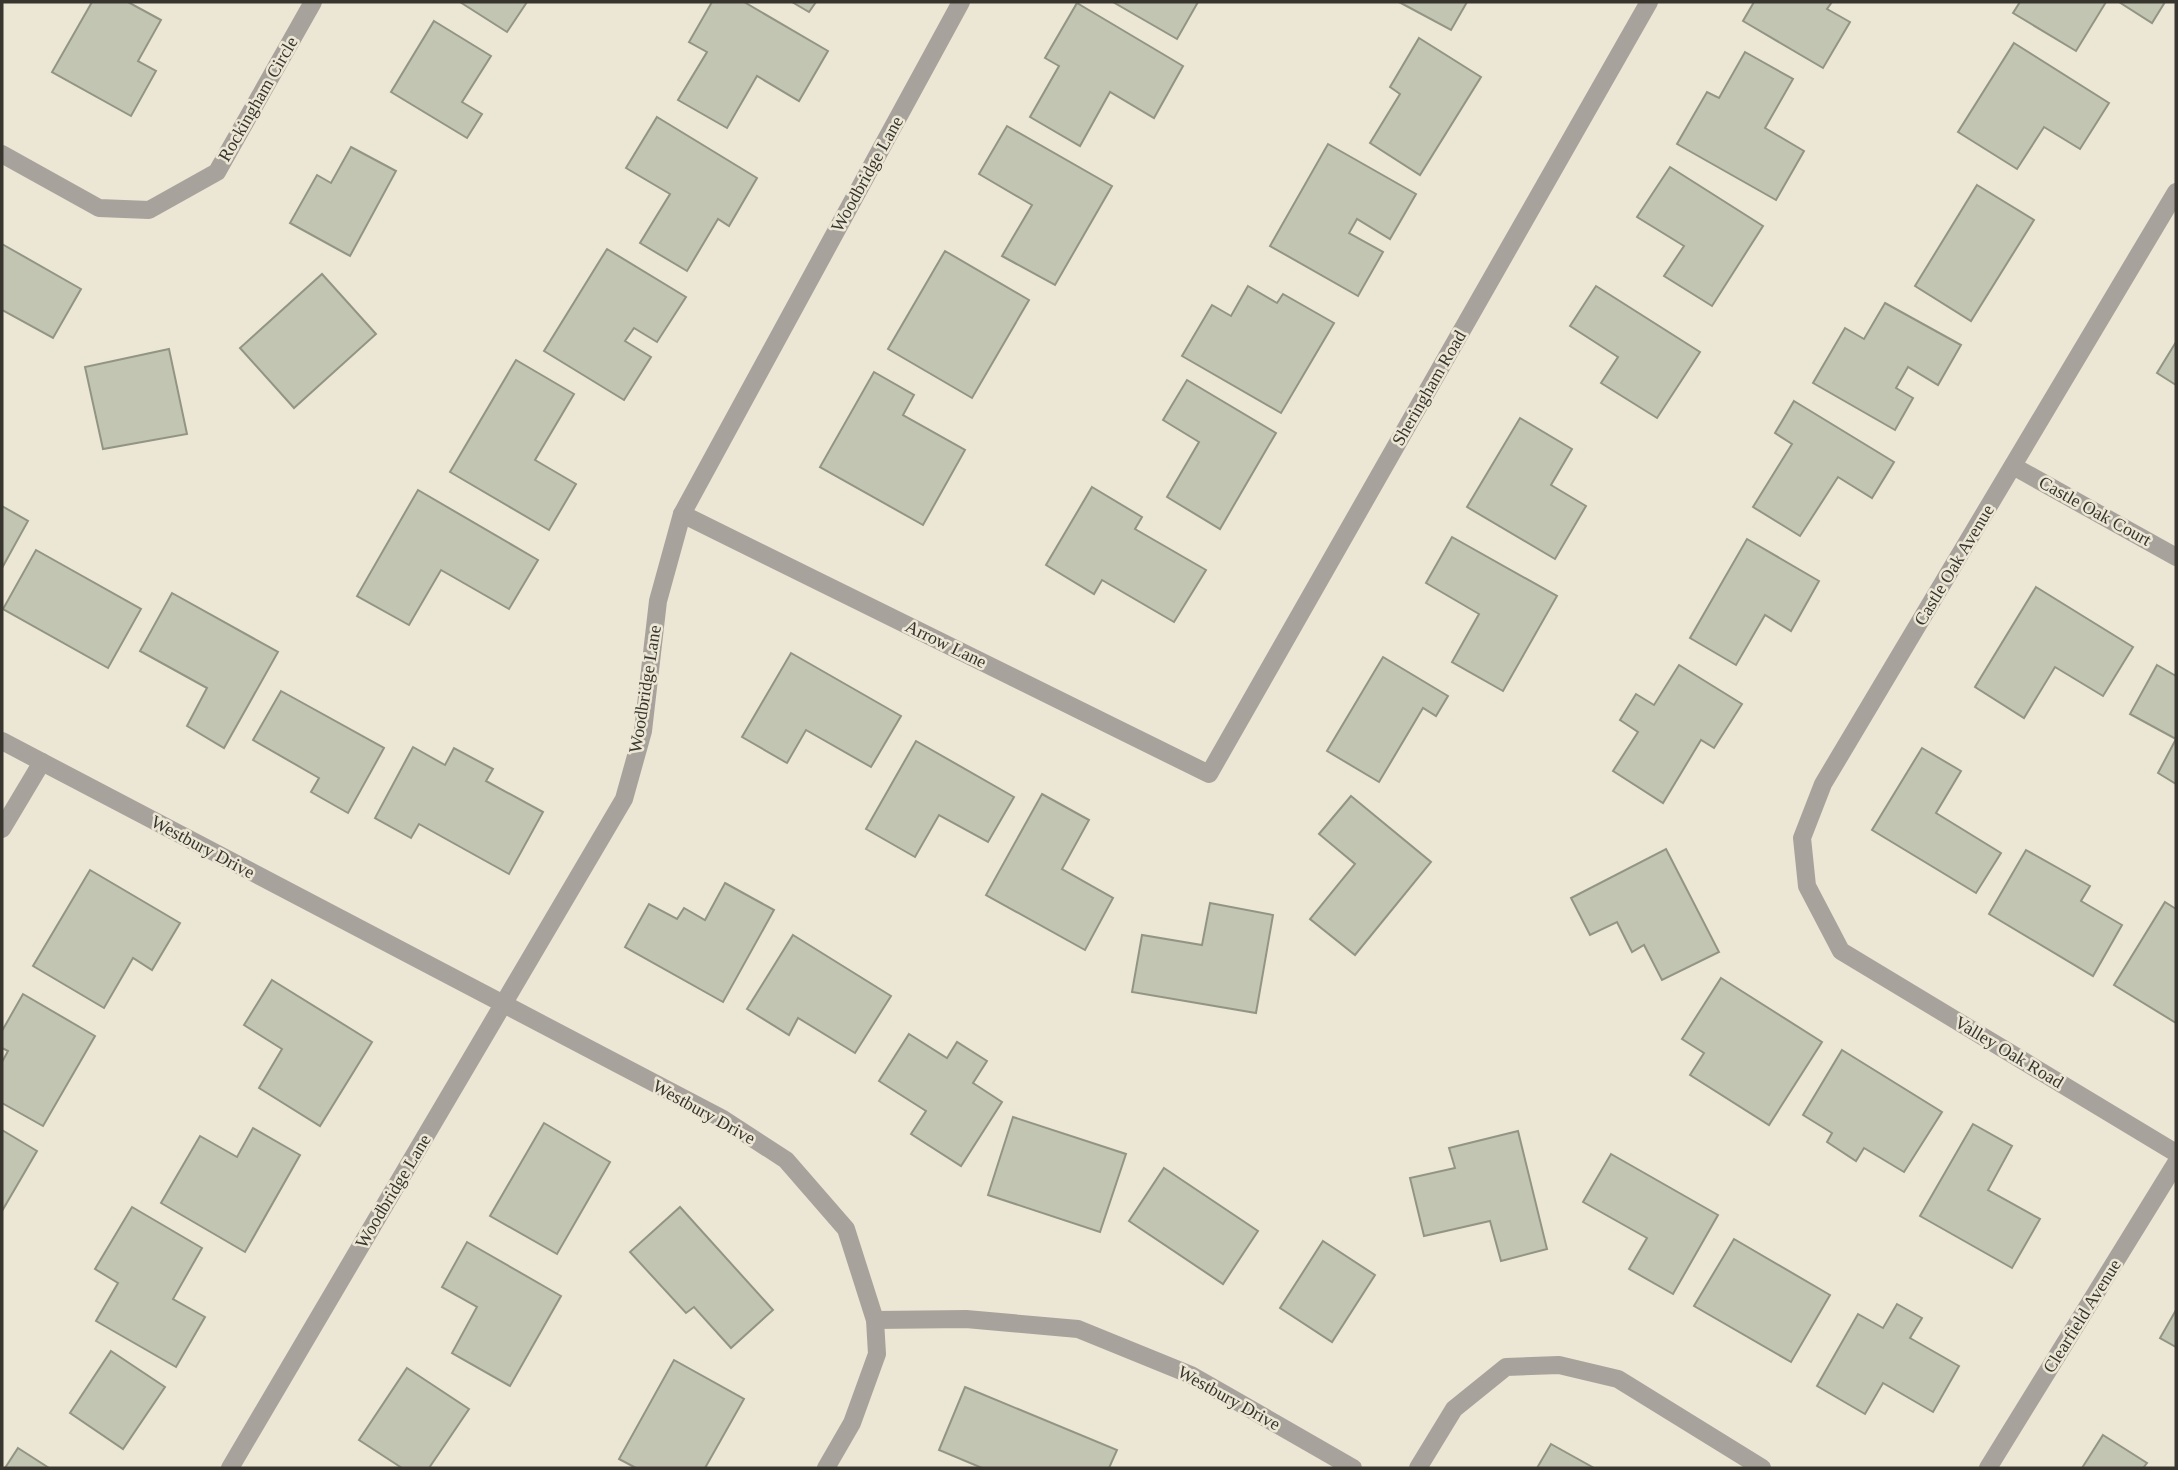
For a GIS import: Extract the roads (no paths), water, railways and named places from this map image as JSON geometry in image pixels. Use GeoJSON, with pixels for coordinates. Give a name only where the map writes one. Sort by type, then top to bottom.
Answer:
{"type":"FeatureCollection","features":[{"type":"Feature","properties":{"kind":"street","name":"Rockingham Circle"},"geometry":{"type":"LineString","coordinates":[[2,154],[99,208],[149,210],[217,172],[313,2]]}},
{"type":"Feature","properties":{"kind":"street","name":"Woodbridge Lane"},"geometry":{"type":"LineString","coordinates":[[230,1468],[624,799],[643,731],[659,600],[682,514],[961,2]]}},
{"type":"Feature","properties":{"kind":"street","name":"Sheringham Road"},"geometry":{"type":"LineString","coordinates":[[1209,774],[1648,2]]}},
{"type":"Feature","properties":{"kind":"street","name":"Castle Oak Avenue"},"geometry":{"type":"LineString","coordinates":[[1841,951],[1807,886],[1802,838],[1823,784],[2176,192]]}},
{"type":"Feature","properties":{"kind":"street","name":"Castle Oak Court"},"geometry":{"type":"LineString","coordinates":[[2013,466],[2176,557]]}},
{"type":"Feature","properties":{"kind":"street","name":"Arrow Lane"},"geometry":{"type":"LineString","coordinates":[[682,514],[1209,774]]}},
{"type":"Feature","properties":{"kind":"street","name":"Westbury Drive"},"geometry":{"type":"LineString","coordinates":[[2,741],[502,1006],[723,1119],[786,1160],[846,1229],[875,1320],[966,1319],[1078,1329],[1191,1375],[1353,1468]]}},
{"type":"Feature","properties":{"kind":"street"},"geometry":{"type":"LineString","coordinates":[[2,829],[41,762]]}},
{"type":"Feature","properties":{"kind":"street","name":"Valley Oak Road"},"geometry":{"type":"LineString","coordinates":[[1841,951],[2176,1153]]}},
{"type":"Feature","properties":{"kind":"street","name":"Clearfield Avenue"},"geometry":{"type":"LineString","coordinates":[[1988,1468],[2176,1163]]}},
{"type":"Feature","properties":{"kind":"street"},"geometry":{"type":"LineString","coordinates":[[826,1468],[852,1423],[877,1354],[875,1320]]}},
{"type":"Feature","properties":{"kind":"street"},"geometry":{"type":"LineString","coordinates":[[1418,1468],[1454,1409],[1506,1367],[1559,1365],[1618,1379],[1762,1468]]}}]}
